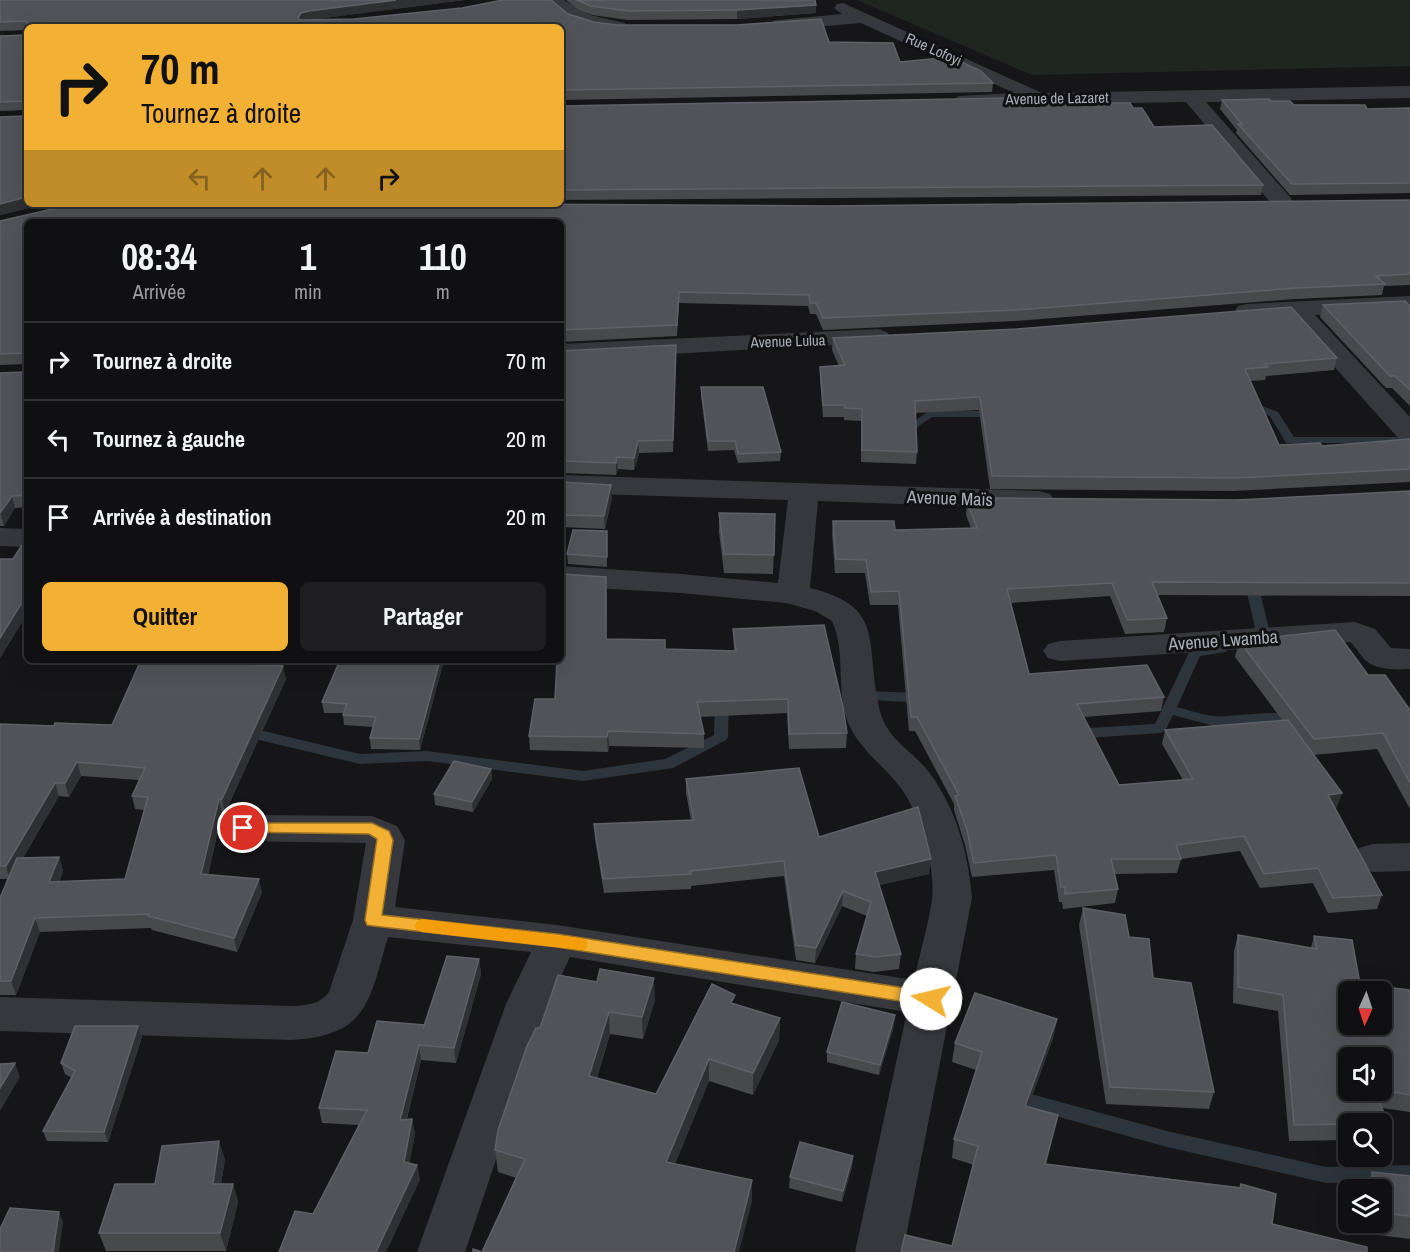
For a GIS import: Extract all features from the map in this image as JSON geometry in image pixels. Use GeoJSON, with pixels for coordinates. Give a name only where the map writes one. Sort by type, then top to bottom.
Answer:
{"type":"FeatureCollection","features":[{"type":"Feature","properties":{"kind":"street"},"geometry":{"type":"LineString","coordinates":[[553,0],[568,13],[583,20],[636,28]]}},
{"type":"Feature","properties":{"kind":"street","name":"Rue Lofoyi"},"geometry":{"type":"LineString","coordinates":[[825,0],[1042,98]]}},
{"type":"Feature","properties":{"kind":"street"},"geometry":{"type":"LineString","coordinates":[[765,26],[864,17]]}},
{"type":"Feature","properties":{"kind":"street","name":"Avenue de Lazaret"},"geometry":{"type":"LineString","coordinates":[[949,100],[1410,92]]}},
{"type":"Feature","properties":{"kind":"street"},"geometry":{"type":"LineString","coordinates":[[1191,96],[1282,202]]}},
{"type":"Feature","properties":{"kind":"street"},"geometry":{"type":"LineString","coordinates":[[1258,203],[1305,202]]}},
{"type":"Feature","properties":{"kind":"street"},"geometry":{"type":"LineString","coordinates":[[1225,313],[1410,303]]}},
{"type":"Feature","properties":{"kind":"street"},"geometry":{"type":"LineString","coordinates":[[1295,308],[1410,434]]}},
{"type":"Feature","properties":{"kind":"street","name":"Avenue Lulua"},"geometry":{"type":"LineString","coordinates":[[564,352],[904,336]]}},
{"type":"Feature","properties":{"kind":"street","name":"Avenue Maïs"},"geometry":{"type":"LineString","coordinates":[[564,484],[1067,501]]}},
{"type":"Feature","properties":{"kind":"street"},"geometry":{"type":"LineString","coordinates":[[793,595],[804,493]]}},
{"type":"Feature","properties":{"kind":"street"},"geometry":{"type":"LineString","coordinates":[[0,537],[24,538]]}},
{"type":"Feature","properties":{"kind":"street"},"geometry":{"type":"LineString","coordinates":[[564,576],[719,586],[793,595],[828,604],[837,608],[847,619],[852,635],[863,712],[870,730],[915,780],[939,823],[950,868],[952,898],[879,1252]]}},
{"type":"Feature","properties":{"kind":"street","name":"Avenue Lwamba"},"geometry":{"type":"LineString","coordinates":[[1060,651],[1355,632],[1364,637],[1383,657],[1395,660],[1410,658]]}},
{"type":"Feature","properties":{"kind":"street"},"geometry":{"type":"LineString","coordinates":[[0,1014],[108,1019],[314,1022],[328,1018],[346,1004],[373,920],[386,840],[383,835],[372,829],[243,828]]}},
{"type":"Feature","properties":{"kind":"street"},"geometry":{"type":"LineString","coordinates":[[373,920],[557,940],[931,999]]}},
{"type":"Feature","properties":{"kind":"street"},"geometry":{"type":"LineString","coordinates":[[441,1252],[527,1004],[557,940]]}},
{"type":"Feature","properties":{"kind":"shaded area"},"geometry":{"type":"Polygon","coordinates":[[[857,0],[1410,0],[1410,66],[1032,75],[857,0]]]}},
{"type":"Feature","properties":{"kind":"building"},"geometry":{"type":"Polygon","coordinates":[[[0,0],[396,0],[309,11],[301,13],[298,18],[300,20],[354,19],[462,8],[503,0],[551,0],[568,14],[594,22],[616,25],[737,25],[821,19],[829,42],[893,43],[900,62],[951,57],[981,71],[993,83],[564,90],[564,24],[27,24],[25,21],[0,22],[0,0]]]}},
{"type":"Feature","properties":{"kind":"building"},"geometry":{"type":"Polygon","coordinates":[[[577,0],[815,0],[816,5],[737,10],[628,11],[591,6],[577,0]]]}},
{"type":"Feature","properties":{"kind":"building"},"geometry":{"type":"Polygon","coordinates":[[[24,35],[24,101],[0,102],[0,36],[24,35]]]}},
{"type":"Feature","properties":{"kind":"building"},"geometry":{"type":"Polygon","coordinates":[[[1009,98],[1014,103],[1130,103],[1133,108],[1142,108],[1154,127],[1212,125],[1263,185],[564,190],[564,106],[1009,98]]]}},
{"type":"Feature","properties":{"kind":"building"},"geometry":{"type":"Polygon","coordinates":[[[1269,99],[1271,101],[1290,101],[1294,105],[1365,105],[1367,109],[1410,108],[1410,183],[1292,184],[1238,124],[1242,124],[1222,100],[1269,99]]]}},
{"type":"Feature","properties":{"kind":"building"},"geometry":{"type":"Polygon","coordinates":[[[24,116],[24,198],[0,204],[0,117],[24,116]]]}},
{"type":"Feature","properties":{"kind":"building"},"geometry":{"type":"Polygon","coordinates":[[[1410,200],[1410,274],[1376,276],[1385,284],[1297,288],[1016,310],[823,318],[816,303],[810,303],[809,295],[679,292],[677,325],[564,330],[564,219],[24,219],[24,353],[0,354],[0,221],[61,207],[564,207],[564,204],[829,206],[1410,200]]]}},
{"type":"Feature","properties":{"kind":"building"},"geometry":{"type":"Polygon","coordinates":[[[1405,301],[1410,306],[1410,390],[1395,376],[1390,376],[1323,305],[1405,301]]]}},
{"type":"Feature","properties":{"kind":"building"},"geometry":{"type":"Polygon","coordinates":[[[1291,307],[1337,358],[1265,364],[1268,367],[1245,369],[1279,445],[1320,443],[1322,446],[1410,439],[1410,469],[1236,478],[992,476],[980,397],[915,401],[917,452],[862,450],[862,409],[845,408],[845,405],[823,405],[820,367],[845,365],[833,338],[1017,329],[1291,307]]]}},
{"type":"Feature","properties":{"kind":"building"},"geometry":{"type":"Polygon","coordinates":[[[676,345],[673,440],[638,441],[634,458],[617,457],[616,463],[564,461],[564,351],[676,345]]]}},
{"type":"Feature","properties":{"kind":"building"},"geometry":{"type":"Polygon","coordinates":[[[24,372],[24,495],[12,496],[0,513],[0,373],[24,372]]]}},
{"type":"Feature","properties":{"kind":"building"},"geometry":{"type":"Polygon","coordinates":[[[701,387],[763,387],[781,452],[738,454],[735,441],[708,441],[701,387]]]}},
{"type":"Feature","properties":{"kind":"building"},"geometry":{"type":"Polygon","coordinates":[[[564,482],[611,485],[604,516],[564,515],[564,482]]]}},
{"type":"Feature","properties":{"kind":"building"},"geometry":{"type":"Polygon","coordinates":[[[1410,491],[1410,583],[1152,582],[1167,618],[1127,620],[1112,583],[1007,589],[1029,674],[1147,665],[1164,697],[1077,704],[1119,785],[1193,779],[1165,730],[1288,720],[1342,793],[1328,795],[1382,895],[1333,898],[1318,868],[1264,874],[1244,836],[1176,845],[1181,859],[1111,859],[1118,889],[1065,894],[1065,887],[1061,887],[1056,855],[974,863],[967,830],[955,796],[959,795],[917,717],[911,717],[899,591],[871,592],[866,560],[836,559],[833,521],[894,521],[895,530],[977,528],[967,501],[996,500],[995,498],[1236,500],[1410,491]]]}},
{"type":"Feature","properties":{"kind":"building"},"geometry":{"type":"Polygon","coordinates":[[[719,513],[775,514],[774,555],[724,554],[719,513]]]}},
{"type":"Feature","properties":{"kind":"building"},"geometry":{"type":"Polygon","coordinates":[[[573,530],[607,531],[607,557],[567,554],[573,530]]]}},
{"type":"Feature","properties":{"kind":"building"},"geometry":{"type":"Polygon","coordinates":[[[24,542],[24,604],[21,604],[0,638],[0,559],[13,559],[24,542]]]}},
{"type":"Feature","properties":{"kind":"building"},"geometry":{"type":"Polygon","coordinates":[[[564,574],[606,577],[606,639],[665,640],[665,649],[736,651],[733,629],[824,625],[847,733],[789,734],[788,699],[697,702],[704,734],[608,731],[607,737],[529,736],[535,699],[555,699],[557,663],[564,663],[564,574]]]}},
{"type":"Feature","properties":{"kind":"building"},"geometry":{"type":"Polygon","coordinates":[[[1335,630],[1368,675],[1385,675],[1410,710],[1410,783],[1383,733],[1314,739],[1239,641],[1335,630]]]}},
{"type":"Feature","properties":{"kind":"building"},"geometry":{"type":"Polygon","coordinates":[[[140,663],[241,663],[283,666],[222,799],[219,799],[201,874],[259,879],[234,938],[148,916],[149,914],[35,918],[11,981],[0,981],[0,898],[17,858],[59,857],[49,882],[125,879],[148,797],[132,796],[145,768],[77,762],[65,783],[55,783],[6,866],[0,866],[0,724],[112,725],[140,663]]]}},
{"type":"Feature","properties":{"kind":"building"},"geometry":{"type":"Polygon","coordinates":[[[339,663],[439,663],[419,739],[370,738],[376,717],[343,715],[347,704],[322,702],[339,663]]]}},
{"type":"Feature","properties":{"kind":"building"},"geometry":{"type":"Polygon","coordinates":[[[454,761],[491,769],[472,802],[434,794],[454,761]]]}},
{"type":"Feature","properties":{"kind":"building"},"geometry":{"type":"Polygon","coordinates":[[[799,768],[819,837],[918,807],[931,859],[875,872],[901,954],[875,957],[856,954],[871,902],[843,891],[816,948],[796,945],[784,861],[690,871],[691,874],[603,879],[594,824],[694,820],[686,779],[799,768]]]}},
{"type":"Feature","properties":{"kind":"building"},"geometry":{"type":"Polygon","coordinates":[[[1083,908],[1125,915],[1129,937],[1149,939],[1153,978],[1191,983],[1214,1092],[1110,1087],[1083,908]]]}},
{"type":"Feature","properties":{"kind":"building"},"geometry":{"type":"Polygon","coordinates":[[[1238,935],[1317,949],[1314,936],[1352,940],[1359,981],[1338,981],[1338,1035],[1392,1035],[1392,988],[1410,990],[1410,1095],[1392,1092],[1392,1047],[1338,1047],[1338,1101],[1379,1101],[1384,1113],[1338,1113],[1338,1125],[1294,1125],[1283,995],[1238,987],[1238,935]]]}},
{"type":"Feature","properties":{"kind":"building"},"geometry":{"type":"Polygon","coordinates":[[[447,956],[479,959],[454,1048],[419,1045],[400,1120],[412,1119],[404,1162],[417,1165],[376,1252],[279,1252],[295,1211],[313,1214],[367,1110],[319,1108],[336,1051],[368,1053],[377,1021],[424,1025],[423,1029],[447,956]]]}},
{"type":"Feature","properties":{"kind":"building"},"geometry":{"type":"Polygon","coordinates":[[[600,969],[654,978],[642,1017],[609,1012],[589,1076],[656,1094],[712,984],[735,995],[731,1003],[780,1018],[753,1073],[709,1059],[666,1162],[752,1180],[734,1252],[482,1252],[525,1159],[495,1150],[498,1130],[527,1046],[536,1028],[540,1028],[558,975],[597,982],[600,969]]]}},
{"type":"Feature","properties":{"kind":"building"},"geometry":{"type":"Polygon","coordinates":[[[975,993],[1057,1019],[1025,1106],[1058,1115],[1045,1164],[1240,1188],[1241,1184],[1276,1194],[1272,1224],[1367,1247],[1367,1252],[901,1252],[905,1235],[952,1246],[978,1146],[954,1139],[982,1052],[955,1043],[975,993]]]}},
{"type":"Feature","properties":{"kind":"building"},"geometry":{"type":"Polygon","coordinates":[[[842,1002],[895,1015],[880,1065],[827,1052],[842,1002]]]}},
{"type":"Feature","properties":{"kind":"building"},"geometry":{"type":"Polygon","coordinates":[[[75,1026],[138,1026],[104,1132],[43,1131],[75,1071],[61,1063],[75,1026]]]}},
{"type":"Feature","properties":{"kind":"building"},"geometry":{"type":"Polygon","coordinates":[[[15,1063],[0,1088],[0,1064],[15,1063]]]}},
{"type":"Feature","properties":{"kind":"building"},"geometry":{"type":"Polygon","coordinates":[[[219,1141],[213,1184],[233,1184],[220,1233],[99,1233],[115,1184],[155,1184],[162,1146],[219,1141]]]}},
{"type":"Feature","properties":{"kind":"building"},"geometry":{"type":"Polygon","coordinates":[[[800,1142],[853,1156],[843,1191],[790,1177],[800,1142]]]}},
{"type":"Feature","properties":{"kind":"building"},"geometry":{"type":"Polygon","coordinates":[[[1372,1172],[1410,1176],[1410,1216],[1392,1214],[1392,1179],[1373,1179],[1372,1172]]]}},
{"type":"Feature","properties":{"kind":"building"},"geometry":{"type":"Polygon","coordinates":[[[10,1208],[59,1212],[53,1252],[0,1252],[0,1229],[10,1208]]]}},
{"type":"Feature","properties":{"kind":"waterway"},"geometry":{"type":"LineString","coordinates":[[1247,403],[1274,414],[1290,441],[1410,440]]}},
{"type":"Feature","properties":{"kind":"waterway"},"geometry":{"type":"LineString","coordinates":[[898,426],[916,425],[929,414],[998,414]]}},
{"type":"Feature","properties":{"kind":"waterway"},"geometry":{"type":"LineString","coordinates":[[1249,638],[1262,629],[1254,593],[1270,592]]}},
{"type":"Feature","properties":{"kind":"waterway"},"geometry":{"type":"LineString","coordinates":[[1073,734],[1160,728],[1195,653],[1221,649]]}},
{"type":"Feature","properties":{"kind":"waterway"},"geometry":{"type":"LineString","coordinates":[[859,696],[924,698]]}},
{"type":"Feature","properties":{"kind":"waterway"},"geometry":{"type":"LineString","coordinates":[[243,731],[360,759],[427,756],[583,776],[668,764],[721,737],[722,699]]}},
{"type":"Feature","properties":{"kind":"waterway"},"geometry":{"type":"LineString","coordinates":[[1169,709],[1214,721],[1266,717],[1300,721]]}},
{"type":"Feature","properties":{"kind":"waterway"},"geometry":{"type":"LineString","coordinates":[[1012,1097],[1167,1139],[1326,1175],[1410,1173]]}},
{"type":"Feature","properties":{"kind":"slow traffic"},"geometry":{"type":"LineString","coordinates":[[422,926],[580,944]]}},
{"type":"Feature","properties":{"kind":"route"},"geometry":{"type":"LineString","coordinates":[[243,828],[372,829],[383,835],[386,840],[373,920],[557,940],[931,999]]}}]}
